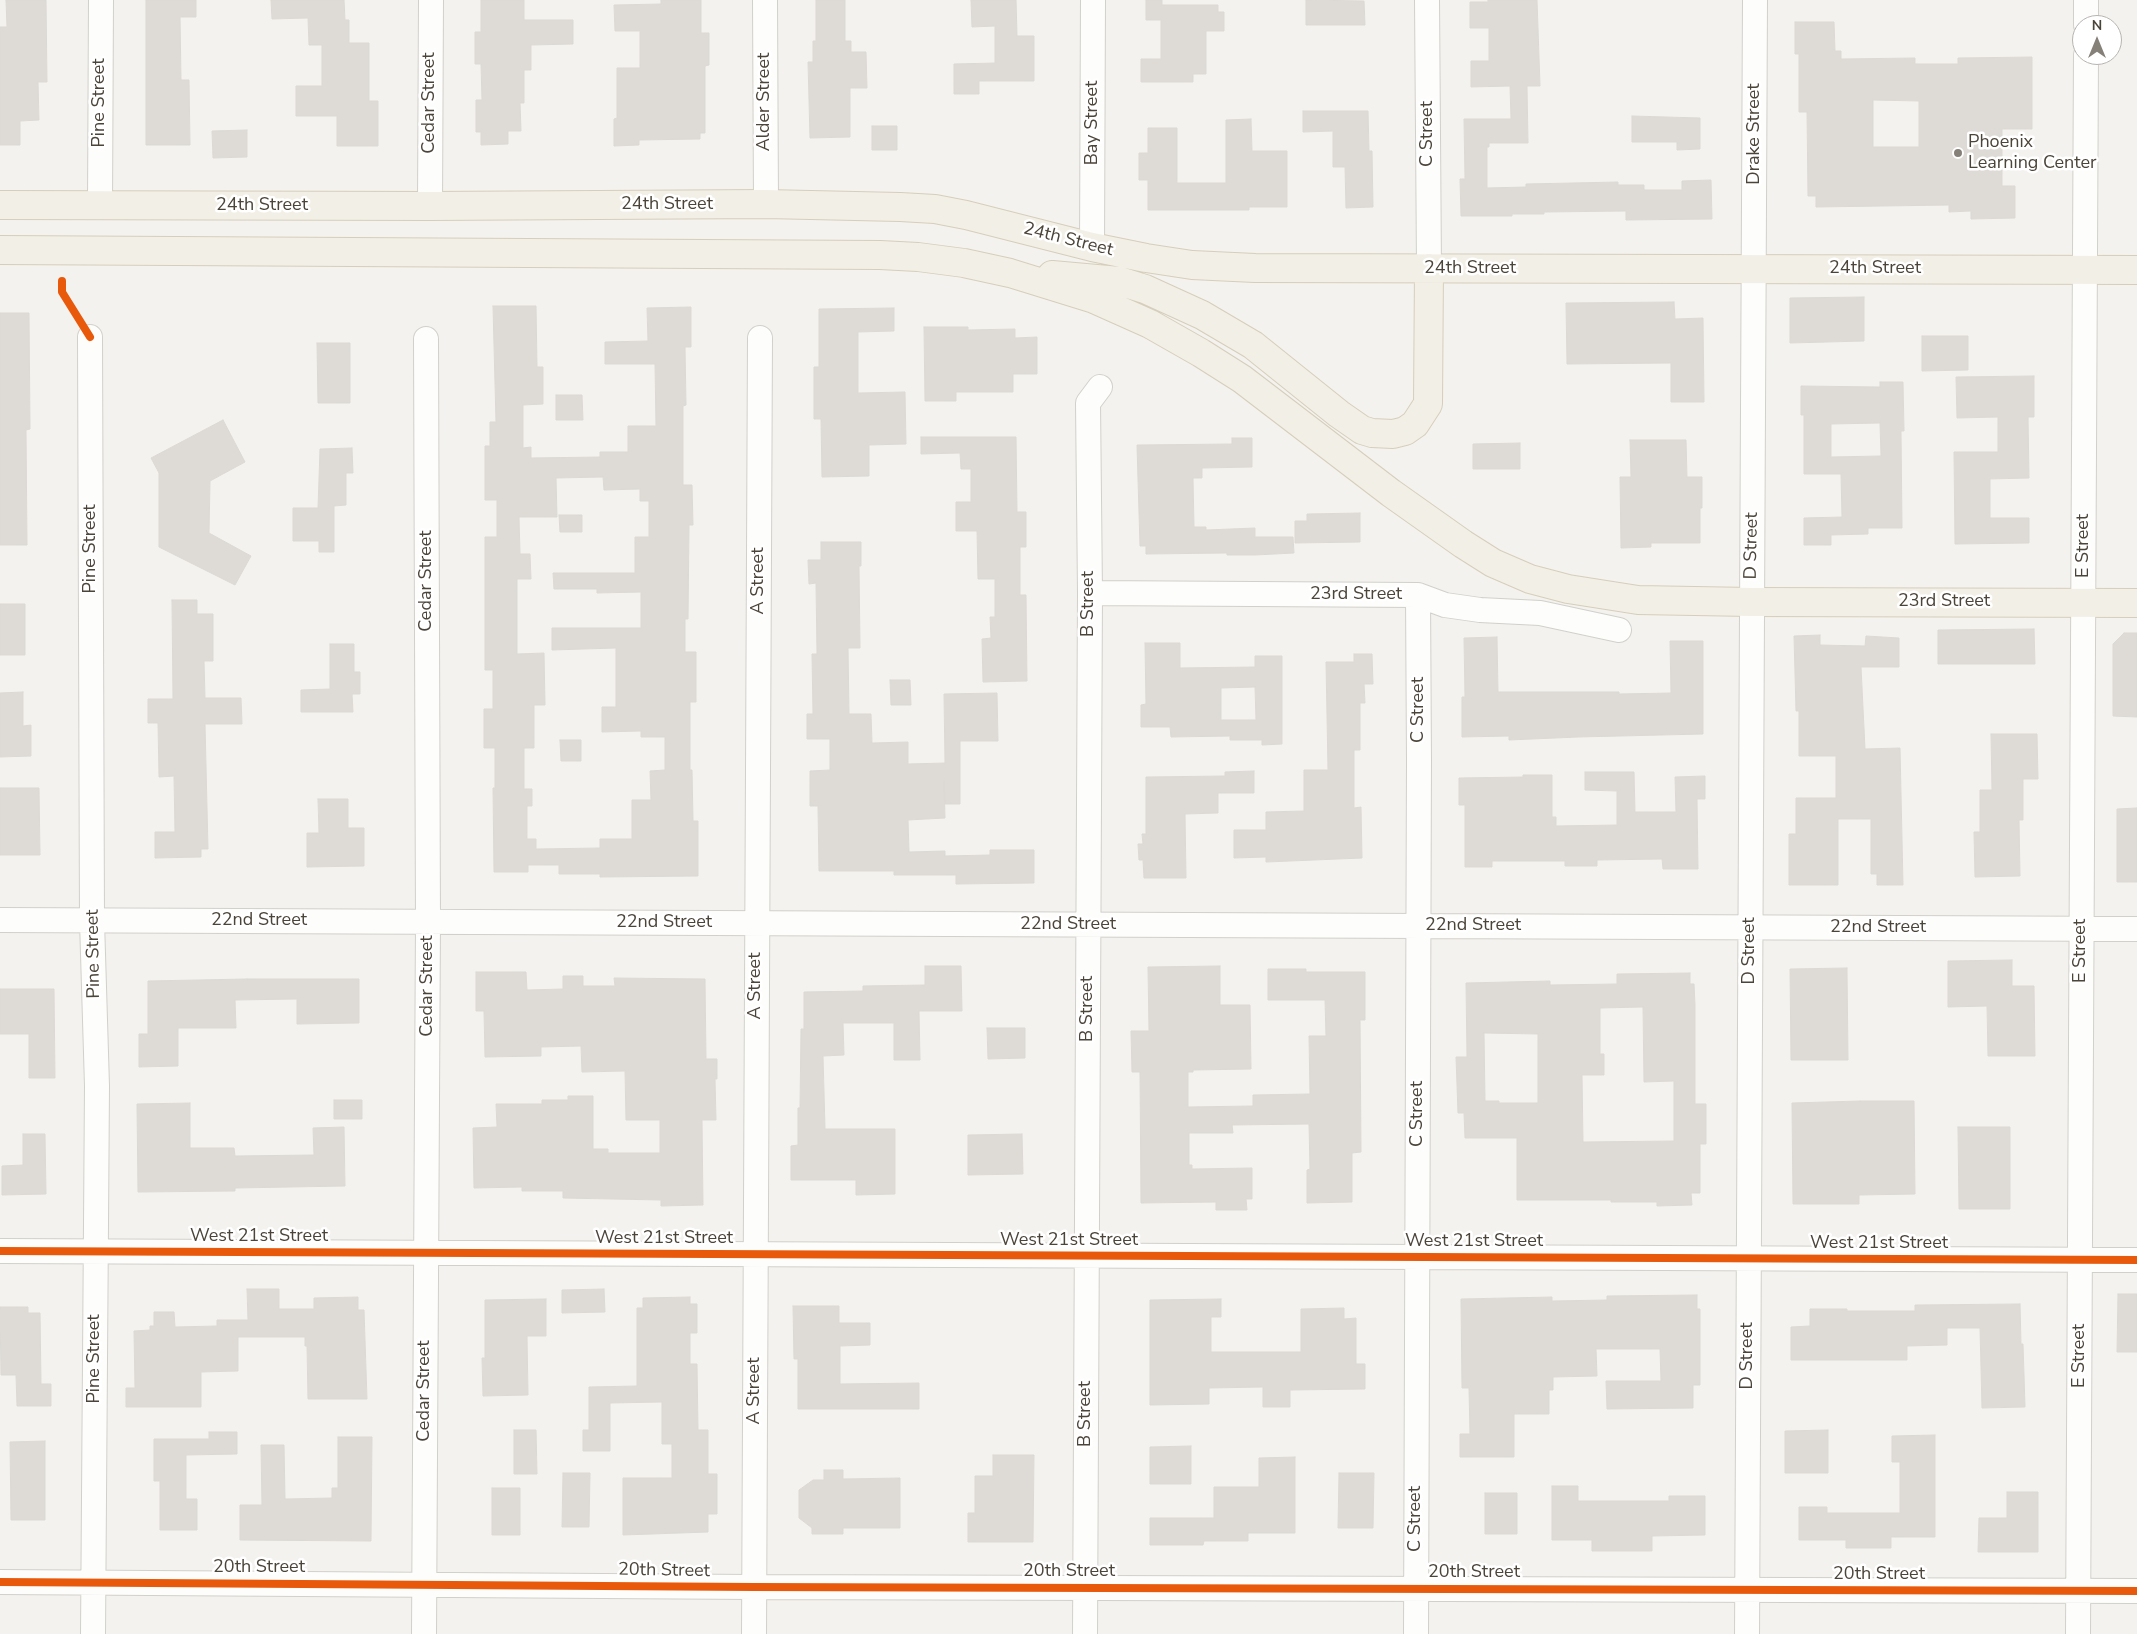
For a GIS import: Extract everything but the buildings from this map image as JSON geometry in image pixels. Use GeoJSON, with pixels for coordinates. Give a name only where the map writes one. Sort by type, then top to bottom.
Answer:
{"type":"FeatureCollection","features":[{"type":"Feature","properties":{"kind":"main road","name":"24th Street"},"geometry":{"type":"LineString","coordinates":[[0,205],[430,206],[766,204],[900,206],[966,214],[1092,246],[1146,258],[1192,265],[1255,268],[2085,268],[2137,270]]}},
{"type":"Feature","properties":{"kind":"main road"},"geometry":{"type":"LineString","coordinates":[[0,250],[880,255],[918,257],[964,263],[1010,273],[1094,299],[1150,324],[1242,379],[1429,522],[1493,563],[1530,579],[1568,589],[1638,600],[1751,602]]}},
{"type":"Feature","properties":{"kind":"main road"},"geometry":{"type":"LineString","coordinates":[[1010,273],[1107,279],[1145,289],[1202,315],[1253,345],[1339,414],[1362,430],[1380,434],[1393,434],[1415,424],[1428,404],[1429,268]]}},
{"type":"Feature","properties":{"kind":"main road","name":"23rd Street"},"geometry":{"type":"LineString","coordinates":[[1751,602],[2137,603]]}},
{"type":"Feature","properties":{"kind":"street","name":"Pine Street"},"geometry":{"type":"LineString","coordinates":[[100,206],[101,0]]}},
{"type":"Feature","properties":{"kind":"street","name":"Cedar Street"},"geometry":{"type":"LineString","coordinates":[[430,206],[431,0]]}},
{"type":"Feature","properties":{"kind":"street","name":"Alder Street"},"geometry":{"type":"LineString","coordinates":[[765,0],[766,204]]}},
{"type":"Feature","properties":{"kind":"street","name":"Bay Street"},"geometry":{"type":"LineString","coordinates":[[1092,246],[1093,0]]}},
{"type":"Feature","properties":{"kind":"street","name":"C Street"},"geometry":{"type":"LineString","coordinates":[[1427,0],[1429,268]]}},
{"type":"Feature","properties":{"kind":"street","name":"Drake Street"},"geometry":{"type":"LineString","coordinates":[[1755,268],[1756,0]]}},
{"type":"Feature","properties":{"kind":"street"},"geometry":{"type":"LineString","coordinates":[[2086,0],[2086,15]]}},
{"type":"Feature","properties":{"kind":"street","name":"E Street"},"geometry":{"type":"LineString","coordinates":[[2078,1634],[2086,65]]}},
{"type":"Feature","properties":{"kind":"street","name":"D Street"},"geometry":{"type":"LineString","coordinates":[[1747,1634],[1751,602],[1755,268]]}},
{"type":"Feature","properties":{"kind":"street","name":"Pine Street"},"geometry":{"type":"LineString","coordinates":[[90,337],[92,920],[97,1086],[94,1634]]}},
{"type":"Feature","properties":{"kind":"street","name":"A Street"},"geometry":{"type":"LineString","coordinates":[[754,1634],[760,338]]}},
{"type":"Feature","properties":{"kind":"street","name":"Cedar Street"},"geometry":{"type":"LineString","coordinates":[[424,1634],[428,922],[426,339]]}},
{"type":"Feature","properties":{"kind":"street","name":"B Street"},"geometry":{"type":"LineString","coordinates":[[1085,1634],[1090,593],[1088,403],[1100,387]]}},
{"type":"Feature","properties":{"kind":"street","name":"23rd Street"},"geometry":{"type":"LineString","coordinates":[[1090,593],[1418,595],[1445,605],[1480,610],[1540,613],[1619,630]]}},
{"type":"Feature","properties":{"kind":"street","name":"C Street"},"geometry":{"type":"LineString","coordinates":[[1416,1634],[1419,926],[1418,595]]}},
{"type":"Feature","properties":{"kind":"street","name":"22nd Street"},"geometry":{"type":"LineString","coordinates":[[0,920],[2137,929]]}},
{"type":"Feature","properties":{"kind":"street","name":"West 21st Street"},"geometry":{"type":"LineString","coordinates":[[0,1251],[2137,1260]]}},
{"type":"Feature","properties":{"kind":"street","name":"20th Street"},"geometry":{"type":"LineString","coordinates":[[0,1582],[754,1587],[2137,1591]]}},
{"type":"Feature","properties":{"kind":"cycle path"},"geometry":{"type":"LineString","coordinates":[[62,281],[62,292],[90,337]]}},
{"type":"Feature","properties":{"kind":"cycle path"},"geometry":{"type":"LineString","coordinates":[[0,1251],[2137,1260]]}},
{"type":"Feature","properties":{"kind":"cycle path"},"geometry":{"type":"LineString","coordinates":[[0,1582],[754,1587],[2137,1591]]}},
{"type":"Feature","properties":{"kind":"place","name":"Phoenix Learning Center"},"geometry":{"type":"Point","coordinates":[1958,153]}}]}
